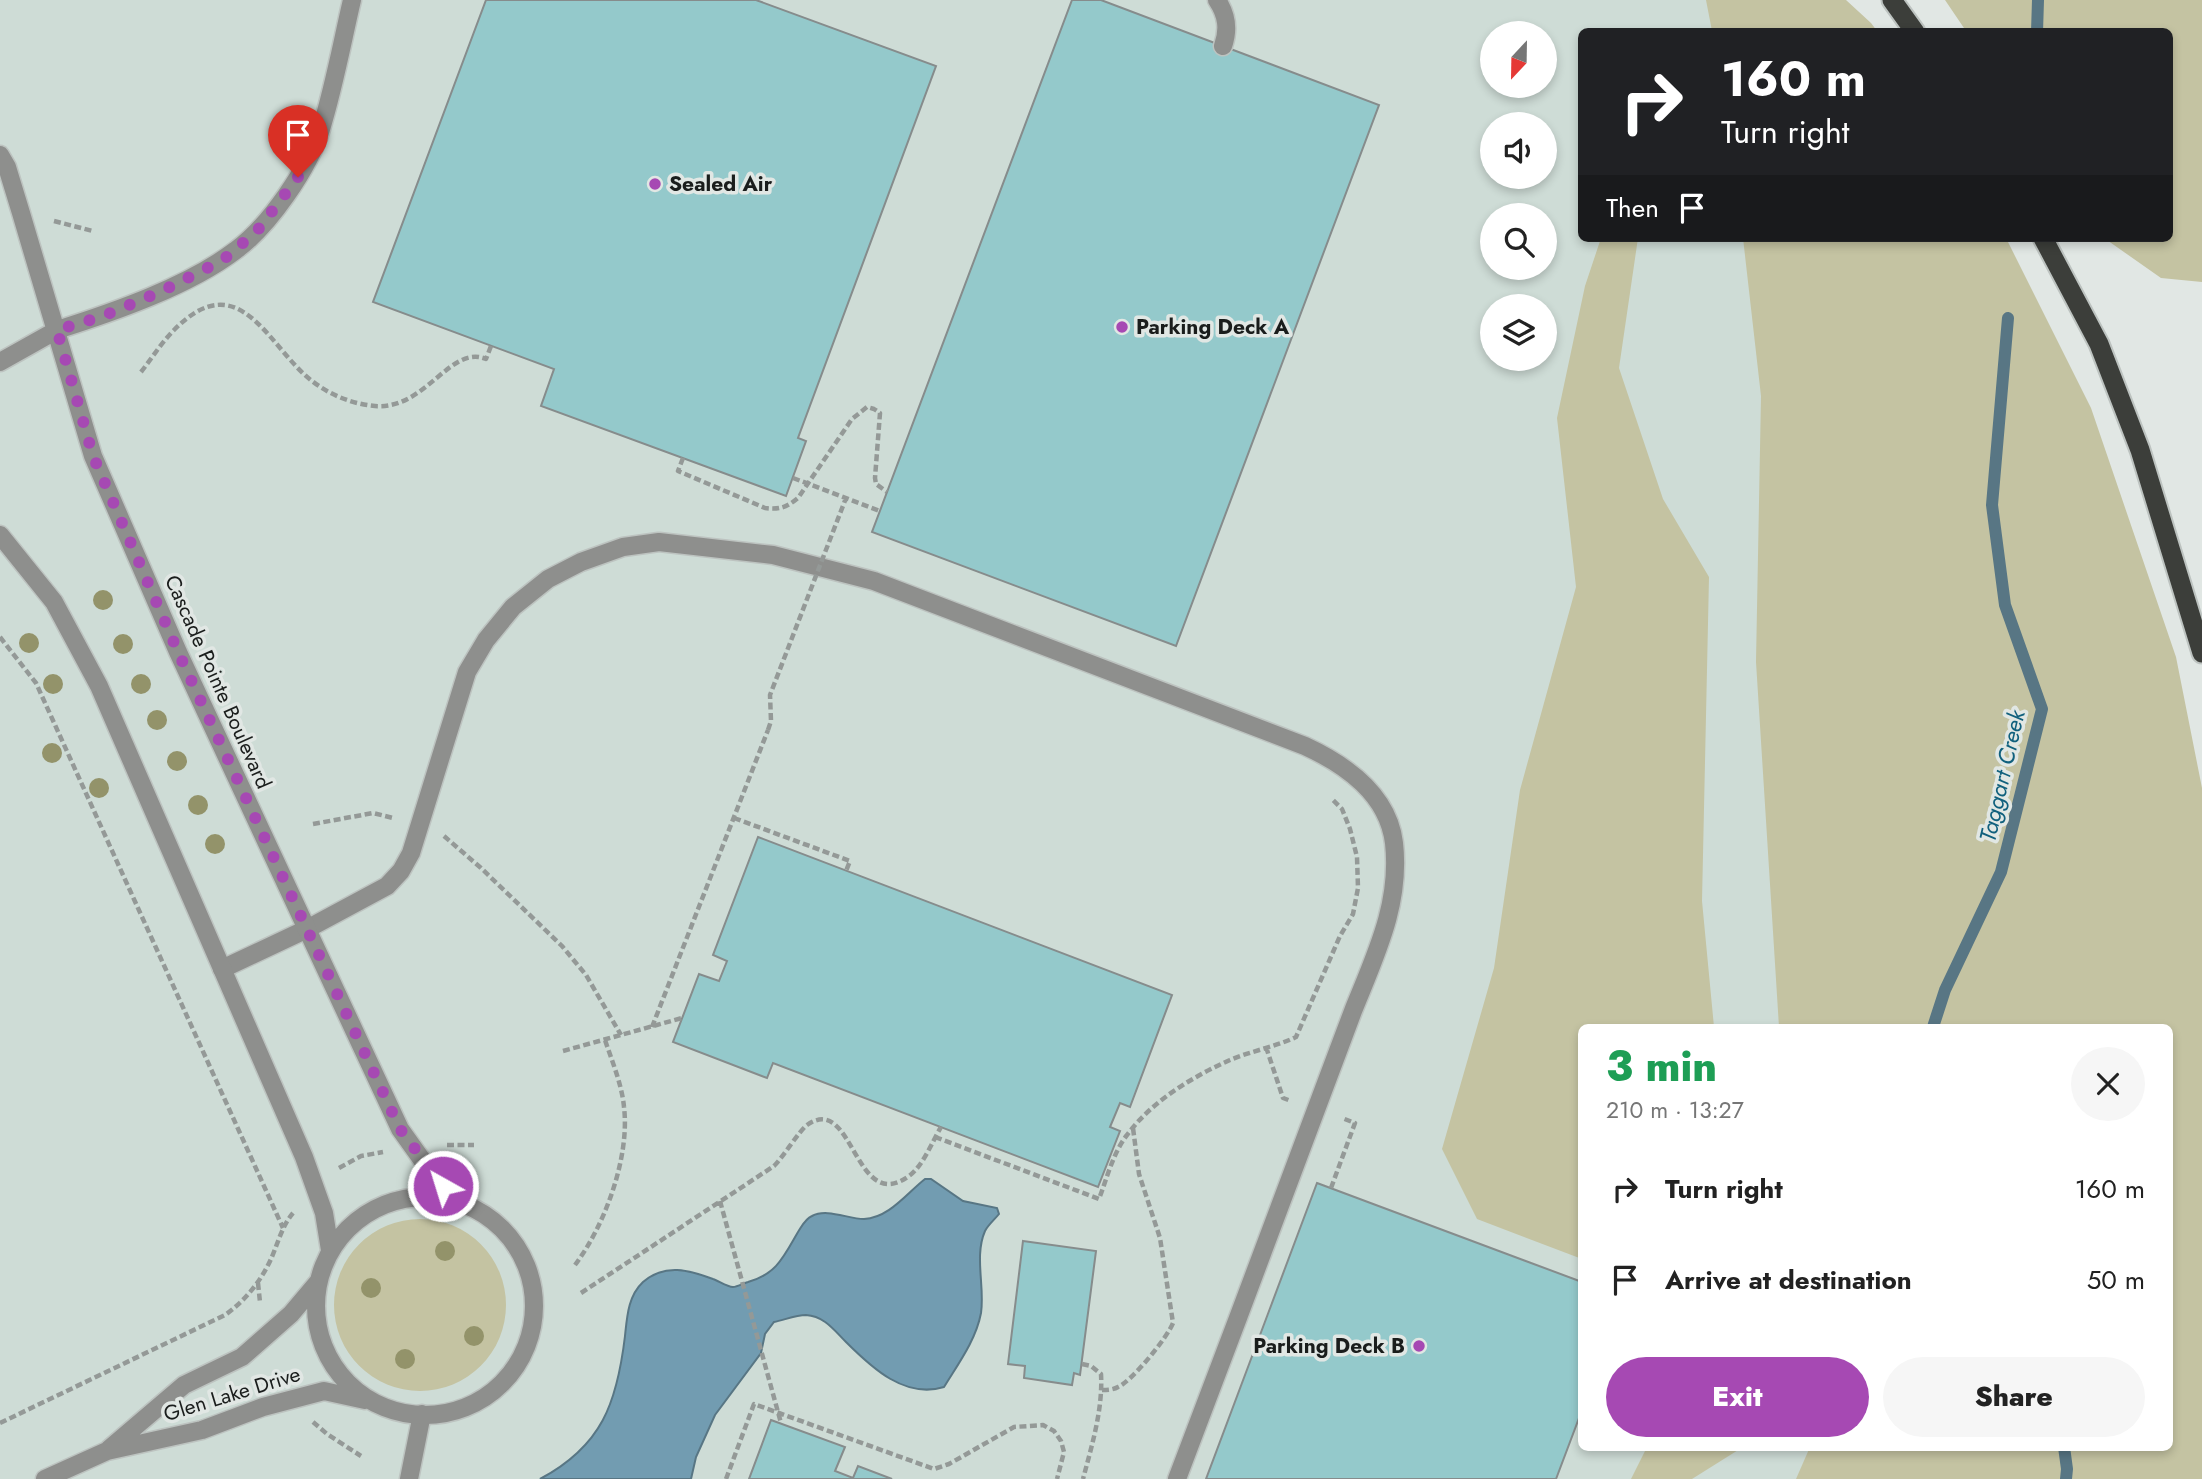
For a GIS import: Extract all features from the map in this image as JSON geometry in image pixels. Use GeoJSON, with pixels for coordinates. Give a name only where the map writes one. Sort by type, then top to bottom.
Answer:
{"type":"FeatureCollection","features":[{"type":"Feature","properties":{"kind":"highway"},"geometry":{"type":"LineString","coordinates":[[1892,0],[1912,28]]}},
{"type":"Feature","properties":{"kind":"highway"},"geometry":{"type":"LineString","coordinates":[[2045,242],[2099,344],[2140,450],[2202,653]]}},
{"type":"Feature","properties":{"kind":"street"},"geometry":{"type":"LineString","coordinates":[[0,362],[57,330],[103,316],[160,292],[223,260],[257,231],[300,173],[321,131],[352,0]]}},
{"type":"Feature","properties":{"kind":"street"},"geometry":{"type":"LineString","coordinates":[[1217,0],[1227,22],[1227,36],[1223,46]]}},
{"type":"Feature","properties":{"kind":"street","name":"Cascade Pointe Boulevard"},"geometry":{"type":"LineString","coordinates":[[0,155],[7,167],[93,456],[178,652],[400,1129],[430,1171],[456,1200]]}},
{"type":"Feature","properties":{"kind":"street"},"geometry":{"type":"LineString","coordinates":[[0,535],[54,602],[99,686],[315,1188],[324,1213],[330,1250]]}},
{"type":"Feature","properties":{"kind":"street"},"geometry":{"type":"LineString","coordinates":[[222,969],[307,929],[387,886],[401,871],[411,853],[467,672],[486,640],[513,607],[548,579],[581,562],[622,547],[659,542],[773,555],[874,581],[1305,746],[1340,764],[1375,797],[1385,813],[1394,841],[1392,906],[1385,933],[1348,1024],[1177,1479]]}},
{"type":"Feature","properties":{"kind":"street"},"geometry":{"type":"LineString","coordinates":[[418,1196],[456,1200],[490,1217],[516,1245],[532,1280],[534,1318],[524,1354],[501,1385],[469,1406],[436,1415],[402,1413],[370,1401],[343,1379],[325,1350],[316,1316],[318,1282],[330,1250],[352,1224],[381,1205],[418,1196]]}},
{"type":"Feature","properties":{"kind":"street","name":"Glen Lake Drive"},"geometry":{"type":"LineString","coordinates":[[107,1451],[184,1385],[242,1357],[291,1314],[318,1282]]}},
{"type":"Feature","properties":{"kind":"street","name":"Glen Lake Drive"},"geometry":{"type":"LineString","coordinates":[[45,1479],[107,1451],[202,1430],[262,1407],[324,1391],[370,1401]]}},
{"type":"Feature","properties":{"kind":"street"},"geometry":{"type":"LineString","coordinates":[[409,1479],[422,1414]]}},
{"type":"Feature","properties":{"kind":"path"},"geometry":{"type":"LineString","coordinates":[[141,372],[174,330],[190,317],[210,307],[230,305],[260,324],[310,380],[328,392],[356,404],[385,407],[416,396],[455,363],[469,355],[486,359],[491,346]]}},
{"type":"Feature","properties":{"kind":"path"},"geometry":{"type":"LineString","coordinates":[[683,458],[678,471],[765,508],[787,507],[798,498],[852,419],[867,407],[874,408],[880,414],[875,478],[876,484],[887,492]]}},
{"type":"Feature","properties":{"kind":"path"},"geometry":{"type":"LineString","coordinates":[[793,478],[880,511]]}},
{"type":"Feature","properties":{"kind":"path"},"geometry":{"type":"LineString","coordinates":[[652,1027],[768,730],[771,721],[770,695],[846,498]]}},
{"type":"Feature","properties":{"kind":"path"},"geometry":{"type":"LineString","coordinates":[[0,637],[36,683],[283,1228]]}},
{"type":"Feature","properties":{"kind":"path"},"geometry":{"type":"LineString","coordinates":[[935,1137],[1099,1199],[1120,1146],[1133,1128],[1170,1094],[1231,1060],[1285,1042],[1298,1034],[1340,936],[1353,914],[1358,887],[1357,857],[1350,829],[1342,809],[1324,790],[1333,783],[1340,764]]}},
{"type":"Feature","properties":{"kind":"path"},"geometry":{"type":"LineString","coordinates":[[313,824],[373,813],[438,833],[456,846],[562,946],[586,975],[621,1035]]}},
{"type":"Feature","properties":{"kind":"path"},"geometry":{"type":"LineString","coordinates":[[734,818],[850,860],[846,871]]}},
{"type":"Feature","properties":{"kind":"path"},"geometry":{"type":"LineString","coordinates":[[563,1051],[682,1018]]}},
{"type":"Feature","properties":{"kind":"path"},"geometry":{"type":"LineString","coordinates":[[575,1265],[591,1241],[614,1185],[623,1148],[624,1105],[605,1040]]}},
{"type":"Feature","properties":{"kind":"path"},"geometry":{"type":"LineString","coordinates":[[581,1293],[774,1166],[806,1125],[824,1120],[842,1130],[866,1174],[876,1181],[888,1183],[900,1181],[910,1175],[941,1127]]}},
{"type":"Feature","properties":{"kind":"path"},"geometry":{"type":"LineString","coordinates":[[1102,1390],[1119,1387],[1128,1381],[1168,1334],[1173,1323],[1160,1238],[1139,1174],[1133,1128]]}},
{"type":"Feature","properties":{"kind":"path"},"geometry":{"type":"LineString","coordinates":[[0,1423],[225,1315],[239,1305],[258,1282],[270,1261],[287,1220],[328,1174],[361,1156],[414,1148],[474,1145]]}},
{"type":"Feature","properties":{"kind":"path"},"geometry":{"type":"LineString","coordinates":[[720,1201],[781,1423]]}},
{"type":"Feature","properties":{"kind":"path"},"geometry":{"type":"LineString","coordinates":[[1082,1364],[1091,1366],[1101,1374],[1102,1390],[1092,1447],[1083,1479]]}},
{"type":"Feature","properties":{"kind":"path"},"geometry":{"type":"LineString","coordinates":[[726,1479],[754,1404],[934,1469],[950,1464],[1014,1427],[1042,1425],[1054,1431],[1061,1441],[1064,1452],[1057,1479]]}},
{"type":"Feature","properties":{"kind":"shaded area","name":"Sealed Air"},"geometry":{"type":"Polygon","coordinates":[[[0,0],[1799,0],[1824,28],[1578,28],[1578,242],[1960,242],[1933,1024],[1578,1024],[1578,1451],[2064,1451],[2066,1479],[0,1479],[0,0]]]}},
{"type":"Feature","properties":{"kind":"green space"},"geometry":{"type":"Polygon","coordinates":[[[1706,0],[1846,0],[1875,28],[1711,28],[1706,0]]]}},
{"type":"Feature","properties":{"kind":"green space"},"geometry":{"type":"Polygon","coordinates":[[[1945,0],[2202,0],[2202,282],[2161,278],[2110,242],[2173,242],[2173,28],[1964,28],[1945,0]]]}},
{"type":"Feature","properties":{"kind":"green space"},"geometry":{"type":"Polygon","coordinates":[[[1600,242],[1637,242],[1619,368],[1663,499],[1709,577],[1702,901],[1714,1024],[1578,1024],[1578,1257],[1477,1219],[1442,1149],[1494,968],[1520,790],[1576,587],[1557,418],[1585,286],[1600,242]]]}},
{"type":"Feature","properties":{"kind":"green space"},"geometry":{"type":"Polygon","coordinates":[[[1743,242],[2008,242],[2091,408],[2176,657],[2202,788],[2202,1479],[1796,1479],[1808,1451],[2173,1451],[2173,1024],[1779,1024],[1756,662],[1761,396],[1743,242]]]}},
{"type":"Feature","properties":{"kind":"green space"},"geometry":{"type":"Polygon","coordinates":[[[420,1219],[453,1226],[481,1244],[499,1272],[506,1305],[499,1338],[481,1366],[453,1384],[420,1391],[387,1384],[359,1366],[341,1338],[334,1305],[341,1272],[359,1244],[387,1226],[420,1219]]]}},
{"type":"Feature","properties":{"kind":"green space"},"geometry":{"type":"Polygon","coordinates":[[[1645,1451],[1737,1451],[1692,1479],[1631,1479],[1645,1451]]]}},
{"type":"Feature","properties":{"kind":"water"},"geometry":{"type":"Polygon","coordinates":[[[925,1179],[931,1179],[963,1201],[997,1208],[999,1214],[986,1229],[980,1251],[982,1303],[979,1323],[966,1352],[944,1387],[916,1389],[890,1379],[867,1362],[823,1321],[806,1315],[794,1317],[774,1322],[765,1334],[761,1353],[715,1415],[696,1457],[691,1479],[540,1479],[578,1452],[603,1420],[617,1382],[629,1307],[643,1282],[668,1270],[686,1271],[731,1287],[758,1279],[773,1269],[784,1256],[802,1225],[810,1217],[824,1213],[858,1219],[873,1218],[890,1210],[925,1179]]]}},
{"type":"Feature","properties":{"kind":"building","name":"Sealed Air"},"geometry":{"type":"Polygon","coordinates":[[[486,0],[756,0],[936,66],[798,438],[806,441],[786,496],[541,406],[554,369],[373,302],[486,0]]]}},
{"type":"Feature","properties":{"kind":"building","name":"Parking Deck A"},"geometry":{"type":"Polygon","coordinates":[[[1072,0],[1101,0],[1379,105],[1176,646],[872,532],[1072,0]]]}},
{"type":"Feature","properties":{"kind":"building"},"geometry":{"type":"Polygon","coordinates":[[[758,837],[1172,995],[1130,1107],[1120,1103],[1110,1127],[1120,1131],[1098,1187],[773,1063],[767,1078],[673,1042],[699,974],[719,981],[727,961],[713,955],[758,837]]]}},
{"type":"Feature","properties":{"kind":"building","name":"Parking Deck B"},"geometry":{"type":"Polygon","coordinates":[[[1317,1183],[1578,1281],[1578,1421],[1556,1479],[1206,1479],[1317,1183]]]}},
{"type":"Feature","properties":{"kind":"building"},"geometry":{"type":"Polygon","coordinates":[[[1023,1241],[1096,1251],[1080,1375],[1074,1373],[1072,1385],[1024,1378],[1025,1366],[1008,1364],[1023,1241]]]}},
{"type":"Feature","properties":{"kind":"building"},"geometry":{"type":"Polygon","coordinates":[[[771,1420],[845,1447],[835,1471],[853,1478],[858,1466],[892,1479],[749,1479],[771,1420]]]}},
{"type":"Feature","properties":{"kind":"waterway","name":"Taggart Creek"},"geometry":{"type":"LineString","coordinates":[[2037,28],[2038,0]]}},
{"type":"Feature","properties":{"kind":"waterway","name":"Taggart Creek"},"geometry":{"type":"LineString","coordinates":[[1934,1024],[1945,990],[2001,872],[2042,709],[2005,605],[1992,505],[2008,318]]}},
{"type":"Feature","properties":{"kind":"waterway","name":"Taggart Creek"},"geometry":{"type":"LineString","coordinates":[[2065,1451],[2066,1479]]}},
{"type":"Feature","properties":{"kind":"place","name":"Sealed Air"},"geometry":{"type":"Point","coordinates":[655,184]}},
{"type":"Feature","properties":{"kind":"place","name":"Parking Deck A"},"geometry":{"type":"Point","coordinates":[1122,327]}},
{"type":"Feature","properties":{"kind":"place","name":"Parking Deck B"},"geometry":{"type":"Point","coordinates":[1419,1346]}},
{"type":"Feature","properties":{"kind":"route"},"geometry":{"type":"LineString","coordinates":[[298,177],[257,231],[223,260],[160,292],[103,316],[57,330],[93,456],[178,652],[400,1129],[443,1186]]}}]}
